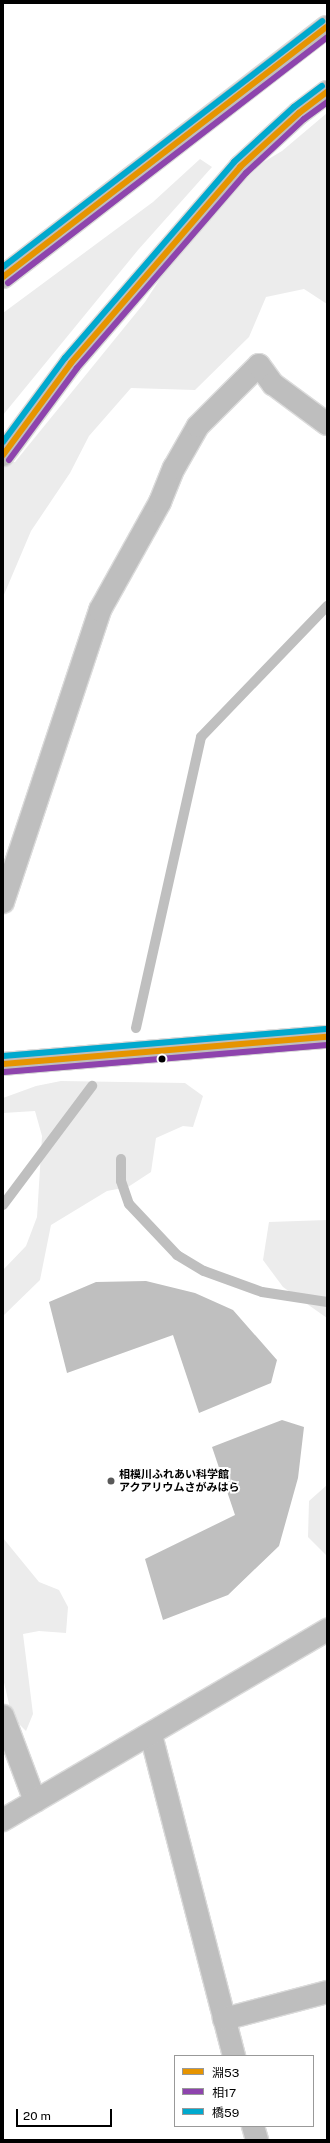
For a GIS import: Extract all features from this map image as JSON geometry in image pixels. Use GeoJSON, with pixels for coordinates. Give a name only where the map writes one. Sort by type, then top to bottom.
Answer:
{"type":"FeatureCollection","features":[{"type":"Feature","properties":{"kind":"street"},"geometry":{"type":"LineString","coordinates":[[3,277],[327,27]]}},
{"type":"Feature","properties":{"kind":"street"},"geometry":{"type":"LineString","coordinates":[[3,455],[71,363],[240,167],[299,113],[327,92]]}},
{"type":"Feature","properties":{"kind":"street"},"geometry":{"type":"LineString","coordinates":[[3,902],[100,610],[160,502],[174,468],[198,426],[259,365],[273,384],[327,424]]}},
{"type":"Feature","properties":{"kind":"street"},"geometry":{"type":"LineString","coordinates":[[3,1064],[327,1037]]}},
{"type":"Feature","properties":{"kind":"street"},"geometry":{"type":"LineString","coordinates":[[3,1820],[151,1735],[327,1630]]}},
{"type":"Feature","properties":{"kind":"street"},"geometry":{"type":"LineString","coordinates":[[3,1716],[35,1801]]}},
{"type":"Feature","properties":{"kind":"street"},"geometry":{"type":"LineString","coordinates":[[151,1735],[234,2055]]}},
{"type":"Feature","properties":{"kind":"street"},"geometry":{"type":"LineString","coordinates":[[224,2019],[327,1992]]}},
{"type":"Feature","properties":{"kind":"street"},"geometry":{"type":"LineString","coordinates":[[253,2127],[257,2140]]}},
{"type":"Feature","properties":{"kind":"shaded area"},"geometry":{"type":"Polygon","coordinates":[[[327,113],[327,304],[304,289],[266,297],[249,337],[195,390],[131,388],[89,436],[70,473],[31,531],[3,597],[3,459],[5,462],[15,462],[145,302],[176,254],[252,169],[282,151],[327,113]]]}},
{"type":"Feature","properties":{"kind":"shaded area"},"geometry":{"type":"Polygon","coordinates":[[[200,159],[212,167],[138,250],[3,415],[3,313],[153,202],[200,159]]]}},
{"type":"Feature","properties":{"kind":"shaded area"},"geometry":{"type":"Polygon","coordinates":[[[61,1081],[185,1083],[203,1096],[193,1127],[183,1126],[156,1138],[151,1172],[128,1187],[107,1191],[51,1225],[40,1280],[3,1316],[3,1270],[26,1246],[37,1217],[42,1136],[35,1111],[3,1113],[3,1098],[36,1086],[61,1081]]]}},
{"type":"Feature","properties":{"kind":"shaded area"},"geometry":{"type":"Polygon","coordinates":[[[327,1220],[327,1318],[283,1287],[263,1260],[269,1222],[327,1220]]]}},
{"type":"Feature","properties":{"kind":"shaded area"},"geometry":{"type":"Polygon","coordinates":[[[146,1281],[195,1293],[233,1310],[277,1360],[271,1383],[199,1413],[173,1335],[67,1373],[49,1302],[96,1282],[146,1281]]]}},
{"type":"Feature","properties":{"kind":"shaded area"},"geometry":{"type":"Polygon","coordinates":[[[282,1420],[304,1427],[298,1478],[279,1546],[228,1595],[163,1620],[145,1559],[235,1515],[212,1447],[282,1420]]]}},
{"type":"Feature","properties":{"kind":"shaded area"},"geometry":{"type":"Polygon","coordinates":[[[327,1485],[327,1556],[308,1537],[309,1501],[327,1485]]]}},
{"type":"Feature","properties":{"kind":"shaded area"},"geometry":{"type":"Polygon","coordinates":[[[3,1538],[39,1582],[59,1590],[68,1607],[66,1633],[39,1631],[23,1634],[33,1714],[26,1731],[12,1717],[3,1678],[3,1538]]]}},
{"type":"Feature","properties":{"kind":"waterway"},"geometry":{"type":"LineString","coordinates":[[136,1028],[201,737],[327,606]]}},
{"type":"Feature","properties":{"kind":"waterway"},"geometry":{"type":"LineString","coordinates":[[3,1205],[92,1086]]}},
{"type":"Feature","properties":{"kind":"waterway"},"geometry":{"type":"LineString","coordinates":[[121,1159],[121,1181],[129,1204],[177,1255],[204,1271],[262,1292],[327,1302]]}},
{"type":"Feature","properties":{"kind":"transit line","name":"橋59"},"geometry":{"type":"LineString","coordinates":[[3,267],[322,21]]}},
{"type":"Feature","properties":{"kind":"transit line","name":"淵53"},"geometry":{"type":"LineString","coordinates":[[3,277],[327,27]]}},
{"type":"Feature","properties":{"kind":"transit line","name":"相17"},"geometry":{"type":"LineString","coordinates":[[8,283],[327,37]]}},
{"type":"Feature","properties":{"kind":"transit line","name":"橋59"},"geometry":{"type":"LineString","coordinates":[[3,442],[65,358],[234,162],[294,107],[322,86]]}},
{"type":"Feature","properties":{"kind":"transit line","name":"淵53"},"geometry":{"type":"LineString","coordinates":[[3,455],[71,363],[240,167],[299,113],[327,92]]}},
{"type":"Feature","properties":{"kind":"transit line","name":"相17"},"geometry":{"type":"LineString","coordinates":[[9,460],[77,368],[246,173],[304,119],[327,102]]}},
{"type":"Feature","properties":{"kind":"transit line","name":"橋59"},"geometry":{"type":"LineString","coordinates":[[3,1056],[326,1029]]}},
{"type":"Feature","properties":{"kind":"transit line","name":"淵53"},"geometry":{"type":"LineString","coordinates":[[3,1064],[327,1037]]}},
{"type":"Feature","properties":{"kind":"transit line","name":"相17"},"geometry":{"type":"LineString","coordinates":[[4,1072],[327,1045]]}},
{"type":"Feature","properties":{"kind":"place","name":"相模川ふれあい科学館 アクアリウムさがみはら"},"geometry":{"type":"Point","coordinates":[111,1481]}}]}
